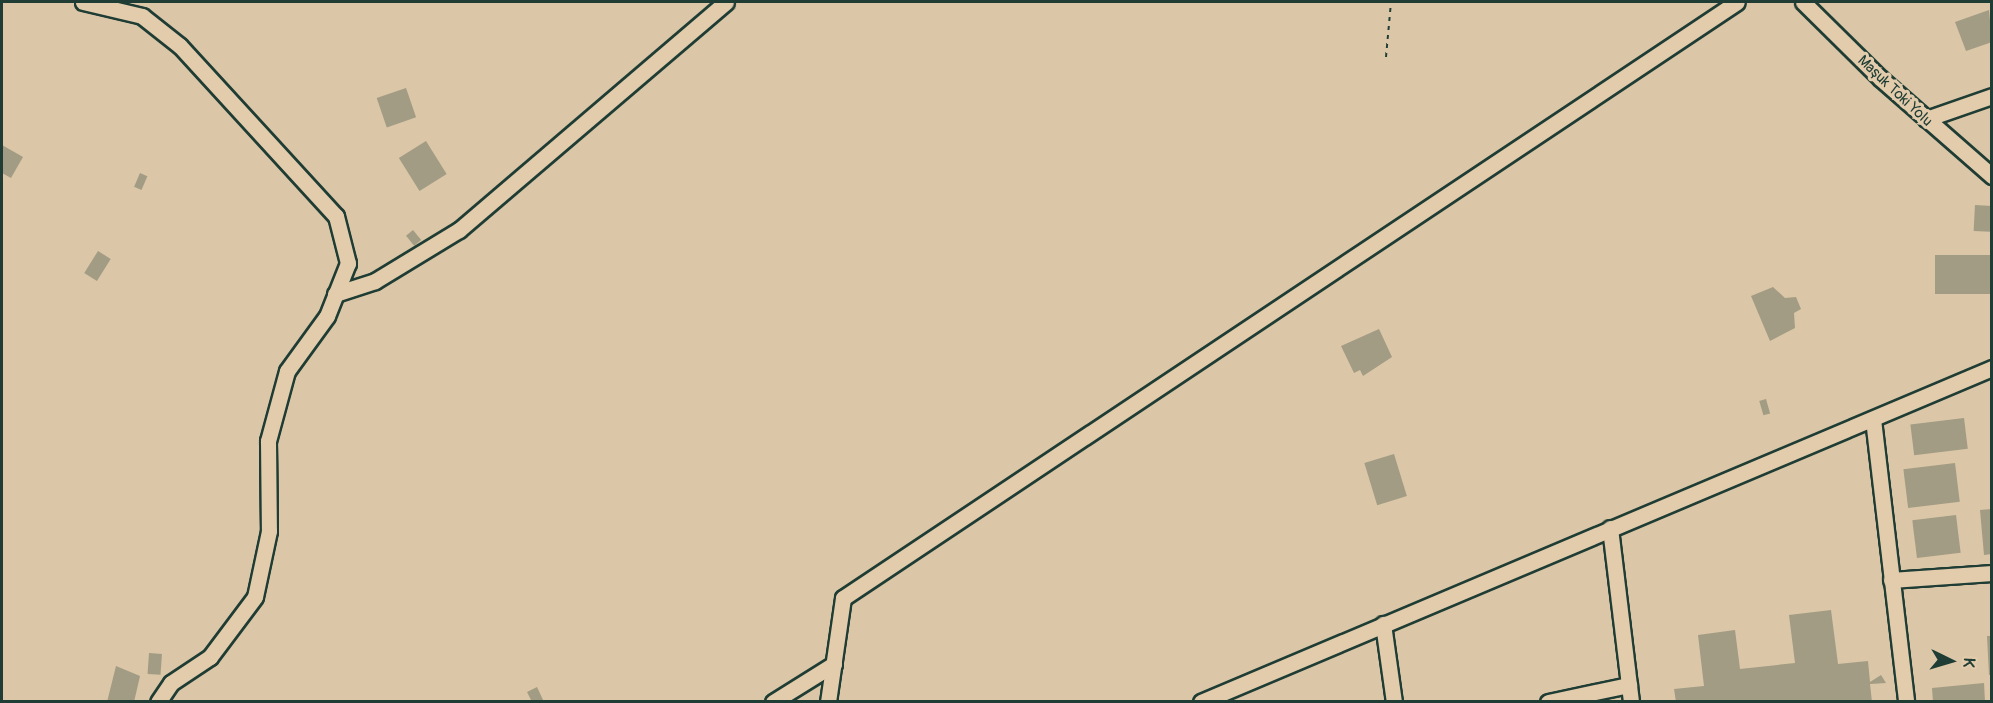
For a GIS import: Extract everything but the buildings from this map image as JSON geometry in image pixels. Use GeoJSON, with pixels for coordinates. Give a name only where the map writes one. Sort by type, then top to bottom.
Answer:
{"type":"FeatureCollection","features":[{"type":"Feature","properties":{"kind":"street"},"geometry":{"type":"LineString","coordinates":[[83,2],[142,16],[180,46],[336,216],[348,263],[327,316],[287,371],[268,441],[269,531],[255,597],[210,657],[171,683],[158,702]]}},
{"type":"Feature","properties":{"kind":"street"},"geometry":{"type":"LineString","coordinates":[[336,294],[375,281],[459,231],[726,2]]}},
{"type":"Feature","properties":{"kind":"street"},"geometry":{"type":"LineString","coordinates":[[828,702],[843,598],[1737,2]]}},
{"type":"Feature","properties":{"kind":"street","name":"Maşuk Toki Yolu"},"geometry":{"type":"LineString","coordinates":[[1803,2],[1926,119],[1992,176]]}},
{"type":"Feature","properties":{"kind":"street"},"geometry":{"type":"LineString","coordinates":[[1926,119],[1992,96]]}},
{"type":"Feature","properties":{"kind":"street"},"geometry":{"type":"LineString","coordinates":[[1201,702],[1992,368]]}},
{"type":"Feature","properties":{"kind":"street"},"geometry":{"type":"LineString","coordinates":[[1874,419],[1906,702]]}},
{"type":"Feature","properties":{"kind":"street"},"geometry":{"type":"LineString","coordinates":[[1610,528],[1631,702]]}},
{"type":"Feature","properties":{"kind":"street"},"geometry":{"type":"LineString","coordinates":[[1891,580],[1992,573]]}},
{"type":"Feature","properties":{"kind":"street"},"geometry":{"type":"LineString","coordinates":[[1383,624],[1395,702]]}},
{"type":"Feature","properties":{"kind":"street"},"geometry":{"type":"LineString","coordinates":[[773,702],[834,664]]}},
{"type":"Feature","properties":{"kind":"street"},"geometry":{"type":"LineString","coordinates":[[1548,702],[1629,686]]}},
{"type":"Feature","properties":{"kind":"path"},"geometry":{"type":"LineString","coordinates":[[1386,57],[1391,2]]}}]}
